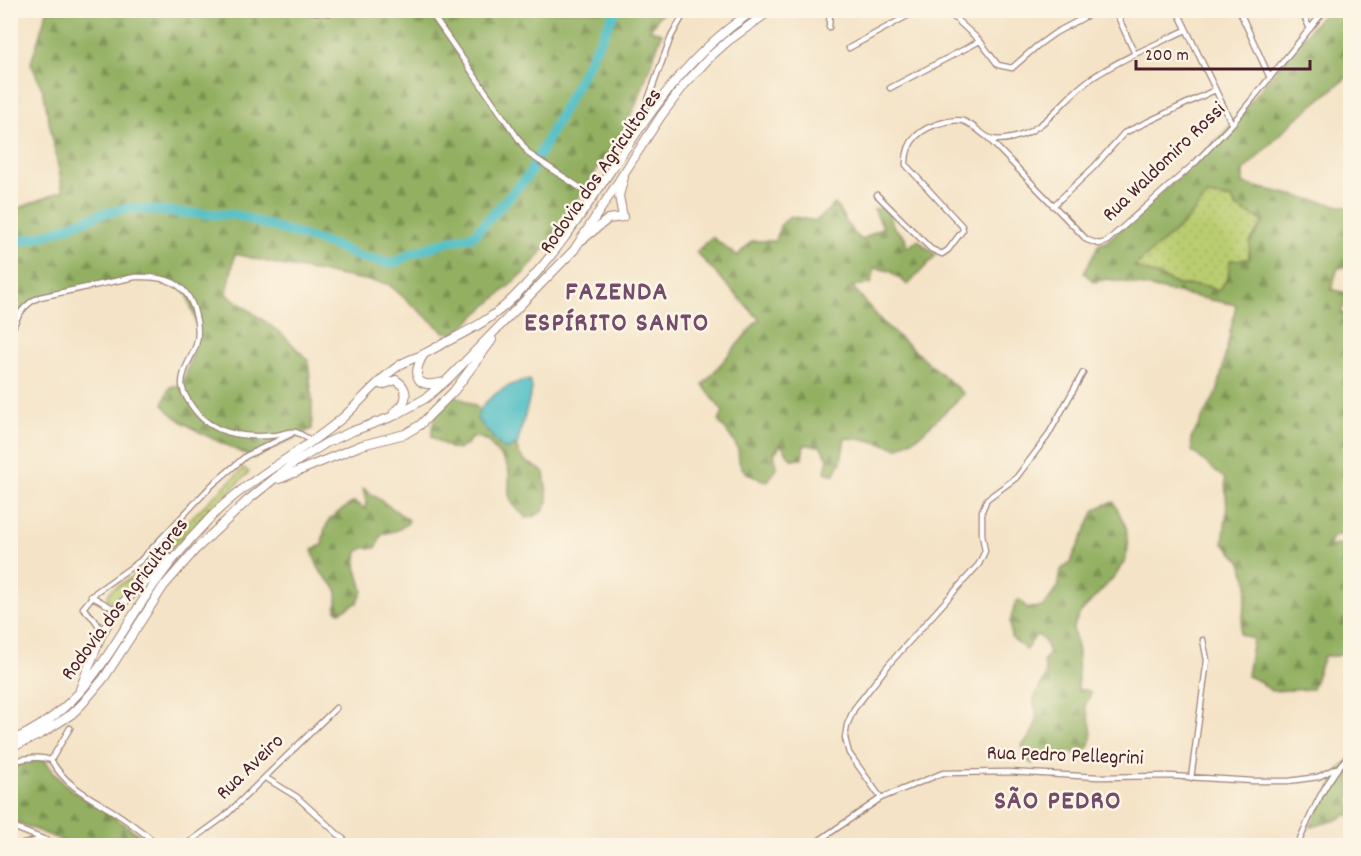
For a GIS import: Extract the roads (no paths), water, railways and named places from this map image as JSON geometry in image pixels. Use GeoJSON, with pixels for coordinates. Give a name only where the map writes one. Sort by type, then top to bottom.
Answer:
{"type":"FeatureCollection","features":[{"type":"Feature","properties":{"kind":"main road","name":"Rodovia dos Agricultores"},"geometry":{"type":"LineString","coordinates":[[10,741],[52,718],[75,699],[94,676],[141,603],[181,550],[236,493],[340,419],[400,365],[479,326],[513,298],[561,244],[637,132],[693,63],[722,34],[755,10]]}},
{"type":"Feature","properties":{"kind":"main road","name":"Rodovia dos Agricultores"},"geometry":{"type":"LineString","coordinates":[[10,748],[41,734],[72,714],[83,703],[104,678],[163,587],[196,549],[231,515],[291,465],[326,443],[394,416],[419,402],[447,380],[574,250],[661,116],[685,84],[728,41],[771,10]]}},
{"type":"Feature","properties":{"kind":"main road"},"geometry":{"type":"LineString","coordinates":[[576,244],[608,219],[623,217],[619,196],[626,170]]}},
{"type":"Feature","properties":{"kind":"main road"},"geometry":{"type":"LineString","coordinates":[[267,486],[281,477],[332,458],[349,449],[405,434],[420,425],[454,391],[512,313]]}},
{"type":"Feature","properties":{"kind":"main road"},"geometry":{"type":"LineString","coordinates":[[425,353],[417,366],[417,377],[421,382],[434,384],[447,380]]}},
{"type":"Feature","properties":{"kind":"main road"},"geometry":{"type":"LineString","coordinates":[[367,394],[389,381],[396,380],[403,384],[406,392],[406,400],[399,409],[372,425]]}},
{"type":"Feature","properties":{"kind":"main road"},"geometry":{"type":"LineString","coordinates":[[75,699],[103,632],[116,610],[153,573],[181,550]]}},
{"type":"Feature","properties":{"kind":"street"},"geometry":{"type":"LineString","coordinates":[[296,10],[329,14],[348,10]]}},
{"type":"Feature","properties":{"kind":"street"},"geometry":{"type":"LineString","coordinates":[[429,10],[529,154],[594,197]]}},
{"type":"Feature","properties":{"kind":"street"},"geometry":{"type":"LineString","coordinates":[[637,132],[671,37],[686,10]]}},
{"type":"Feature","properties":{"kind":"street"},"geometry":{"type":"LineString","coordinates":[[829,27],[830,10]]}},
{"type":"Feature","properties":{"kind":"street"},"geometry":{"type":"LineString","coordinates":[[849,48],[918,10]]}},
{"type":"Feature","properties":{"kind":"street"},"geometry":{"type":"LineString","coordinates":[[946,10],[980,41],[998,65],[1012,68],[1036,46],[1055,33],[1098,10]]}},
{"type":"Feature","properties":{"kind":"street"},"geometry":{"type":"LineString","coordinates":[[1115,10],[1135,54]]}},
{"type":"Feature","properties":{"kind":"street"},"geometry":{"type":"LineString","coordinates":[[1177,10],[1232,124]]}},
{"type":"Feature","properties":{"kind":"street"},"geometry":{"type":"LineString","coordinates":[[1239,10],[1270,78]]}},
{"type":"Feature","properties":{"kind":"street"},"geometry":{"type":"LineString","coordinates":[[1301,10],[1310,29]]}},
{"type":"Feature","properties":{"kind":"street","name":"Rua Waldomiro Rossi"},"geometry":{"type":"LineString","coordinates":[[877,195],[938,254],[948,250],[963,231],[962,226],[906,165],[908,149],[923,129],[951,120],[964,121],[989,140],[1087,240],[1099,244],[1106,242],[1196,162],[1232,124],[1325,10]]}},
{"type":"Feature","properties":{"kind":"street"},"geometry":{"type":"LineString","coordinates":[[989,140],[1011,139],[1032,132],[1090,79],[1135,54],[1186,30]]}},
{"type":"Feature","properties":{"kind":"street"},"geometry":{"type":"LineString","coordinates":[[890,88],[980,41]]}},
{"type":"Feature","properties":{"kind":"street"},"geometry":{"type":"LineString","coordinates":[[1053,206],[1094,167],[1124,133],[1215,90]]}},
{"type":"Feature","properties":{"kind":"street"},"geometry":{"type":"LineString","coordinates":[[10,338],[14,324],[23,309],[31,301],[40,297],[135,277],[169,280],[187,293],[196,316],[198,329],[195,346],[184,371],[182,385],[196,413],[212,426],[243,436],[294,432],[311,440]]}},
{"type":"Feature","properties":{"kind":"street"},"geometry":{"type":"LineString","coordinates":[[10,368],[10,383]]}},
{"type":"Feature","properties":{"kind":"street"},"geometry":{"type":"LineString","coordinates":[[881,798],[845,744],[847,725],[854,709],[890,663],[980,564],[985,551],[982,511],[987,500],[1016,478],[1035,454],[1083,373]]}},
{"type":"Feature","properties":{"kind":"street"},"geometry":{"type":"LineString","coordinates":[[103,632],[83,608],[91,596],[140,561],[212,485],[246,456],[294,432]]}},
{"type":"Feature","properties":{"kind":"street"},"geometry":{"type":"LineString","coordinates":[[91,596],[116,610]]}},
{"type":"Feature","properties":{"kind":"street"},"geometry":{"type":"LineString","coordinates":[[1191,778],[1208,660],[1203,640]]}},
{"type":"Feature","properties":{"kind":"street","name":"Rua Aveiro"},"geometry":{"type":"LineString","coordinates":[[184,846],[224,818],[336,708]]}},
{"type":"Feature","properties":{"kind":"street"},"geometry":{"type":"LineString","coordinates":[[51,760],[70,728]]}},
{"type":"Feature","properties":{"kind":"street"},"geometry":{"type":"LineString","coordinates":[[1297,846],[1317,801],[1336,768],[1350,754]]}},
{"type":"Feature","properties":{"kind":"street"},"geometry":{"type":"LineString","coordinates":[[10,762],[43,757],[51,760],[64,778],[75,788],[130,822],[160,846]]}},
{"type":"Feature","properties":{"kind":"street","name":"Rua Pedro Pellegrini"},"geometry":{"type":"LineString","coordinates":[[811,846],[881,798],[943,773],[1009,772],[1098,777],[1170,776],[1289,781],[1318,777],[1336,768]]}},
{"type":"Feature","properties":{"kind":"street"},"geometry":{"type":"LineString","coordinates":[[266,778],[297,797],[351,846]]}},
{"type":"Feature","properties":{"kind":"street"},"geometry":{"type":"LineString","coordinates":[[10,826],[61,846]]}},
{"type":"Feature","properties":{"kind":"street"},"geometry":{"type":"LineString","coordinates":[[16,846],[44,839]]}},
{"type":"Feature","properties":{"kind":"water"},"geometry":{"type":"Polygon","coordinates":[[[530,380],[532,389],[517,445],[506,450],[477,419],[479,412],[498,392],[530,380]]]}},
{"type":"Feature","properties":{"kind":"waterway"},"geometry":{"type":"LineString","coordinates":[[10,243],[43,236],[101,214],[130,208],[236,215],[338,247],[359,257],[391,263],[442,243],[473,236],[528,176],[616,10]]}},
{"type":"Feature","properties":{"kind":"district","name":"FAZENDA ESPÍRITO SANTO"},"geometry":{"type":"Point","coordinates":[617,308]}},
{"type":"Feature","properties":{"kind":"district","name":"SÃO PEDRO"},"geometry":{"type":"Point","coordinates":[1058,802]}}]}
